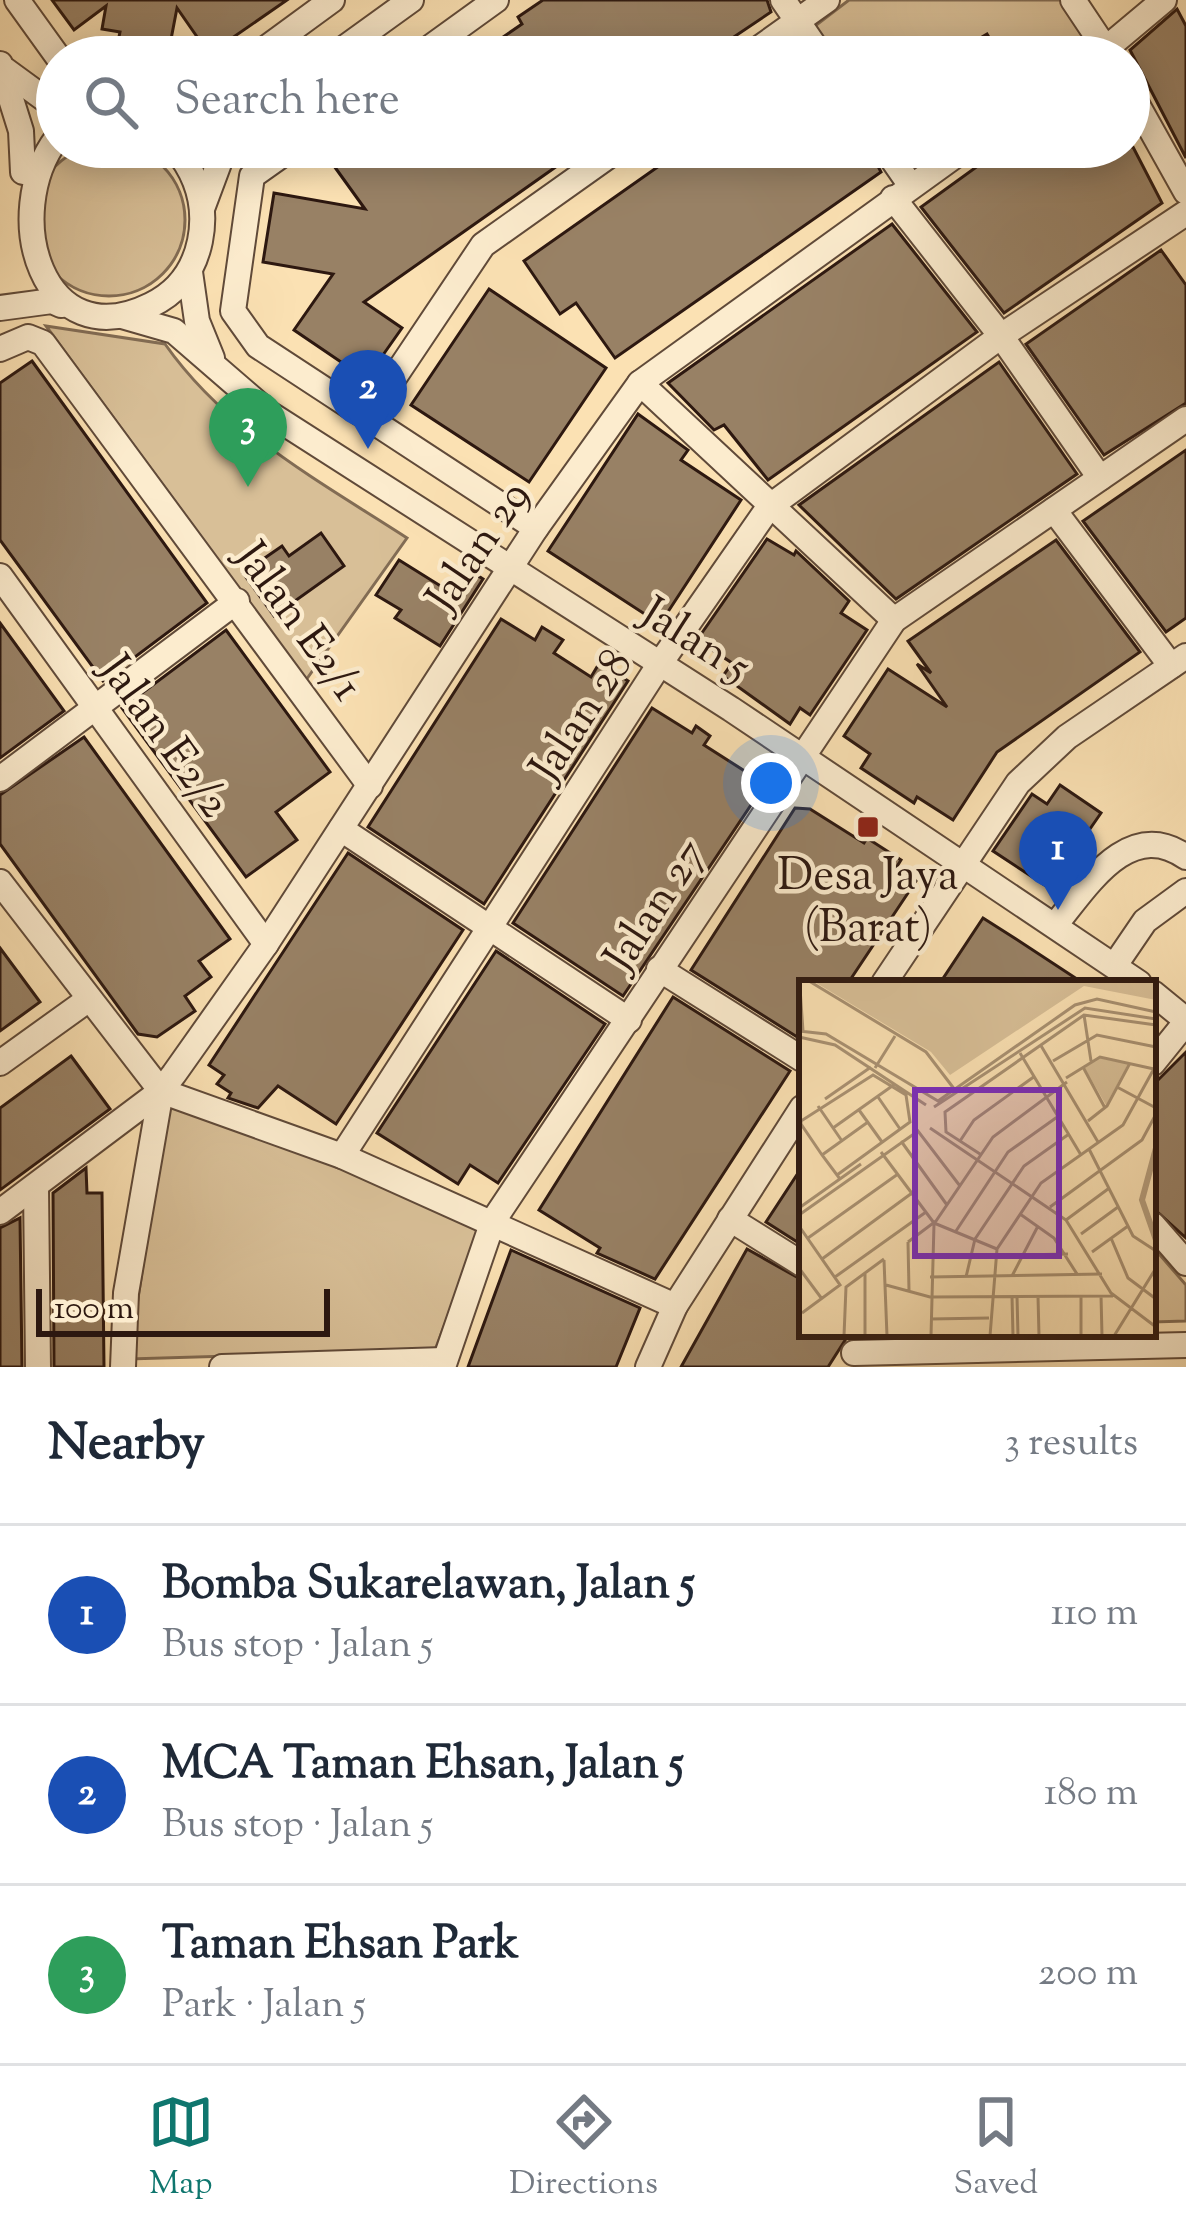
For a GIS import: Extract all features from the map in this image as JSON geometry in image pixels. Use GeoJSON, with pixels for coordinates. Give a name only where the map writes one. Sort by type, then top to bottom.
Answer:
{"type":"FeatureCollection","features":[{"type":"Feature","properties":{"kind":"street"},"geometry":{"type":"LineString","coordinates":[[17,0],[43,36]]}},
{"type":"Feature","properties":{"kind":"street"},"geometry":{"type":"LineString","coordinates":[[361,36],[410,0]]}},
{"type":"Feature","properties":{"kind":"street"},"geometry":{"type":"LineString","coordinates":[[446,36],[496,0]]}},
{"type":"Feature","properties":{"kind":"street"},"geometry":{"type":"LineString","coordinates":[[766,36],[790,10],[827,0]]}},
{"type":"Feature","properties":{"kind":"street"},"geometry":{"type":"LineString","coordinates":[[1073,0],[1094,36]]}},
{"type":"Feature","properties":{"kind":"street"},"geometry":{"type":"LineString","coordinates":[[1124,36],[1164,0]]}},
{"type":"Feature","properties":{"kind":"street"},"geometry":{"type":"LineString","coordinates":[[1180,0],[1186,9]]}},
{"type":"Feature","properties":{"kind":"street"},"geometry":{"type":"LineString","coordinates":[[282,36],[329,1]]}},
{"type":"Feature","properties":{"kind":"street"},"geometry":{"type":"LineString","coordinates":[[790,10],[808,36]]}},
{"type":"Feature","properties":{"kind":"street"},"geometry":{"type":"LineString","coordinates":[[2,67],[36,92]]}},
{"type":"Feature","properties":{"kind":"street"},"geometry":{"type":"LineString","coordinates":[[2,67],[22,131],[23,172],[12,202],[10,240],[30,278],[68,308]]}},
{"type":"Feature","properties":{"kind":"street"},"geometry":{"type":"LineString","coordinates":[[1150,128],[1186,192]]}},
{"type":"Feature","properties":{"kind":"street"},"geometry":{"type":"LineString","coordinates":[[23,172],[36,159]]}},
{"type":"Feature","properties":{"kind":"street"},"geometry":{"type":"LineString","coordinates":[[187,168],[203,207]]}},
{"type":"Feature","properties":{"kind":"street"},"geometry":{"type":"LineString","coordinates":[[122,316],[162,299],[190,272],[203,207],[217,168]]}},
{"type":"Feature","properties":{"kind":"street"},"geometry":{"type":"LineString","coordinates":[[263,168],[252,176],[233,310],[258,346],[536,528]]}},
{"type":"Feature","properties":{"kind":"street"},"geometry":{"type":"LineString","coordinates":[[369,415],[483,245],[591,168]]}},
{"type":"Feature","properties":{"kind":"street"},"geometry":{"type":"LineString","coordinates":[[892,168],[902,192],[1100,478]]}},
{"type":"Feature","properties":{"kind":"street","name":"Jalan 29"},"geometry":{"type":"LineString","coordinates":[[161,1091],[266,944],[509,568],[640,382],[937,168]]}},
{"type":"Feature","properties":{"kind":"street","name":"Jalan 28"},"geometry":{"type":"LineString","coordinates":[[342,1156],[659,665],[769,507],[1000,336],[1186,213]]}},
{"type":"Feature","properties":{"kind":"street","name":"Jalan 5"},"geometry":{"type":"LineString","coordinates":[[190,272],[196,321],[214,361]]}},
{"type":"Feature","properties":{"kind":"street","name":"Jalan 5"},"geometry":{"type":"LineString","coordinates":[[0,308],[52,301],[159,324],[214,361],[269,414],[800,755],[1135,980]]}},
{"type":"Feature","properties":{"kind":"street","name":"Jalan E2/1"},"geometry":{"type":"LineString","coordinates":[[0,349],[28,337],[43,344],[370,786]]}},
{"type":"Feature","properties":{"kind":"street"},"geometry":{"type":"LineString","coordinates":[[640,382],[894,620]]}},
{"type":"Feature","properties":{"kind":"street","name":"Jalan 27"},"geometry":{"type":"LineString","coordinates":[[444,1364],[493,1220],[894,620],[1186,419]]}},
{"type":"Feature","properties":{"kind":"street"},"geometry":{"type":"LineString","coordinates":[[886,980],[1000,806],[1036,764],[1179,661],[1054,510]]}},
{"type":"Feature","properties":{"kind":"street","name":"Jalan E2/2"},"geometry":{"type":"LineString","coordinates":[[0,576],[266,944]]}},
{"type":"Feature","properties":{"kind":"street"},"geometry":{"type":"LineString","coordinates":[[0,779],[237,602]]}},
{"type":"Feature","properties":{"kind":"street"},"geometry":{"type":"LineString","coordinates":[[341,829],[629,1020]]}},
{"type":"Feature","properties":{"kind":"street"},"geometry":{"type":"LineString","coordinates":[[1056,925],[1110,856],[1154,847],[1174,849],[1186,857]]}},
{"type":"Feature","properties":{"kind":"street"},"geometry":{"type":"LineString","coordinates":[[0,881],[161,1091],[342,1156],[493,1220],[675,1306]]}},
{"type":"Feature","properties":{"kind":"street"},"geometry":{"type":"LineString","coordinates":[[1115,965],[1145,921],[1186,891]]}},
{"type":"Feature","properties":{"kind":"street"},"geometry":{"type":"LineString","coordinates":[[659,969],[799,1057]]}},
{"type":"Feature","properties":{"kind":"street"},"geometry":{"type":"LineString","coordinates":[[1156,996],[1186,1021],[1156,1059]]}},
{"type":"Feature","properties":{"kind":"street"},"geometry":{"type":"LineString","coordinates":[[0,1063],[89,999]]}},
{"type":"Feature","properties":{"kind":"street"},"geometry":{"type":"LineString","coordinates":[[0,1213],[161,1091]]}},
{"type":"Feature","properties":{"kind":"street"},"geometry":{"type":"LineString","coordinates":[[123,1367],[126,1293],[161,1091]]}},
{"type":"Feature","properties":{"kind":"street"},"geometry":{"type":"LineString","coordinates":[[648,1367],[675,1306],[799,1113]]}},
{"type":"Feature","properties":{"kind":"street"},"geometry":{"type":"LineString","coordinates":[[35,1187],[38,1367]]}},
{"type":"Feature","properties":{"kind":"street"},"geometry":{"type":"LineString","coordinates":[[730,1219],[799,1262]]}},
{"type":"Feature","properties":{"kind":"street"},"geometry":{"type":"LineString","coordinates":[[1156,1228],[1186,1263]]}},
{"type":"Feature","properties":{"kind":"street"},"geometry":{"type":"LineString","coordinates":[[855,1352],[1094,1357],[1186,1345]]}},
{"type":"Feature","properties":{"kind":"street"},"geometry":{"type":"LineString","coordinates":[[222,1367],[444,1364]]}},
{"type":"Feature","properties":{"kind":"shaded area"},"geometry":{"type":"Polygon","coordinates":[[[849,0],[1064,0],[1089,36],[816,36],[811,29],[849,0]]]}},
{"type":"Feature","properties":{"kind":"shaded area"},"geometry":{"type":"Polygon","coordinates":[[[54,168],[164,168],[183,205],[183,235],[172,262],[151,283],[124,294],[94,294],[67,283],[46,262],[35,235],[35,205],[54,168]]]}},
{"type":"Feature","properties":{"kind":"shaded area"},"geometry":{"type":"Polygon","coordinates":[[[46,326],[165,344],[189,375],[245,429],[407,538],[306,680],[46,326]]]}},
{"type":"Feature","properties":{"kind":"shaded area"},"geometry":{"type":"Polygon","coordinates":[[[168,1097],[483,1224],[435,1350],[129,1359],[168,1097]]]}},
{"type":"Feature","properties":{"kind":"shaded area"},"geometry":{"type":"Polygon","coordinates":[[[1156,1250],[1186,1285],[1186,1321],[1156,1322],[1156,1250]]]}},
{"type":"Feature","properties":{"kind":"building"},"geometry":{"type":"Polygon","coordinates":[[[52,0],[287,0],[235,36],[196,36],[177,8],[172,36],[119,36],[120,32],[102,29],[106,6],[74,30],[52,0]]]}},
{"type":"Feature","properties":{"kind":"building"},"geometry":{"type":"Polygon","coordinates":[[[543,0],[767,0],[771,12],[735,36],[505,36],[522,24],[518,17],[543,0]]]}},
{"type":"Feature","properties":{"kind":"building"},"geometry":{"type":"Polygon","coordinates":[[[1177,9],[1186,26],[1186,158],[1150,89],[1150,36],[1146,36],[1177,9]]]}},
{"type":"Feature","properties":{"kind":"building"},"geometry":{"type":"Polygon","coordinates":[[[335,168],[554,168],[364,302],[402,328],[366,379],[294,330],[333,274],[263,262],[274,193],[365,209],[335,168]]]}},
{"type":"Feature","properties":{"kind":"building"},"geometry":{"type":"Polygon","coordinates":[[[656,168],[879,168],[881,172],[615,358],[576,303],[560,314],[524,261],[656,168]]]}},
{"type":"Feature","properties":{"kind":"building"},"geometry":{"type":"Polygon","coordinates":[[[975,168],[1144,168],[1162,203],[1004,313],[921,207],[975,168]]]}},
{"type":"Feature","properties":{"kind":"building"},"geometry":{"type":"Polygon","coordinates":[[[892,224],[977,332],[768,480],[724,425],[714,430],[668,383],[892,224]]]}},
{"type":"Feature","properties":{"kind":"building"},"geometry":{"type":"Polygon","coordinates":[[[1161,250],[1186,285],[1186,403],[1104,455],[1026,344],[1161,250]]]}},
{"type":"Feature","properties":{"kind":"building"},"geometry":{"type":"Polygon","coordinates":[[[489,289],[606,368],[529,482],[411,405],[489,289]]]}},
{"type":"Feature","properties":{"kind":"building"},"geometry":{"type":"Polygon","coordinates":[[[32,361],[207,603],[103,681],[0,540],[0,383],[32,361]]]}},
{"type":"Feature","properties":{"kind":"building"},"geometry":{"type":"Polygon","coordinates":[[[999,362],[1077,474],[896,599],[799,505],[999,362]]]}},
{"type":"Feature","properties":{"kind":"building"},"geometry":{"type":"Polygon","coordinates":[[[638,414],[688,450],[681,460],[741,500],[660,624],[548,551],[638,414]]]}},
{"type":"Feature","properties":{"kind":"building"},"geometry":{"type":"Polygon","coordinates":[[[1186,450],[1186,618],[1166,632],[1083,521],[1186,450]]]}},
{"type":"Feature","properties":{"kind":"building"},"geometry":{"type":"Polygon","coordinates":[[[321,533],[344,566],[274,616],[243,573],[282,546],[289,556],[321,533]]]}},
{"type":"Feature","properties":{"kind":"building"},"geometry":{"type":"Polygon","coordinates":[[[767,539],[794,555],[796,551],[849,601],[841,613],[867,630],[810,715],[800,708],[790,724],[723,676],[732,663],[697,640],[767,539]]]}},
{"type":"Feature","properties":{"kind":"building"},"geometry":{"type":"Polygon","coordinates":[[[1056,540],[1140,652],[997,752],[953,820],[917,797],[914,803],[861,768],[870,754],[844,736],[888,669],[947,707],[917,664],[931,673],[908,641],[1056,540]]]}},
{"type":"Feature","properties":{"kind":"building"},"geometry":{"type":"Polygon","coordinates":[[[399,560],[447,590],[463,566],[483,579],[440,646],[395,618],[401,610],[376,595],[399,560]]]}},
{"type":"Feature","properties":{"kind":"building"},"geometry":{"type":"Polygon","coordinates":[[[501,619],[535,640],[542,627],[563,640],[554,653],[591,677],[600,662],[628,681],[484,904],[368,827],[501,619]]]}},
{"type":"Feature","properties":{"kind":"building"},"geometry":{"type":"Polygon","coordinates":[[[0,623],[64,711],[0,758],[0,623]]]}},
{"type":"Feature","properties":{"kind":"building"},"geometry":{"type":"Polygon","coordinates":[[[226,630],[330,772],[276,812],[297,840],[246,877],[122,708],[226,630]]]}},
{"type":"Feature","properties":{"kind":"building"},"geometry":{"type":"Polygon","coordinates":[[[652,708],[692,733],[696,726],[710,736],[704,745],[765,784],[623,996],[513,923],[652,708]]]}},
{"type":"Feature","properties":{"kind":"building"},"geometry":{"type":"Polygon","coordinates":[[[84,737],[230,939],[199,961],[211,977],[185,996],[195,1011],[157,1037],[138,1034],[0,844],[0,795],[84,737]]]}},
{"type":"Feature","properties":{"kind":"building"},"geometry":{"type":"Polygon","coordinates":[[[1060,785],[1101,813],[1049,888],[993,851],[1032,794],[1047,804],[1060,785]]]}},
{"type":"Feature","properties":{"kind":"building"},"geometry":{"type":"Polygon","coordinates":[[[795,808],[810,809],[864,843],[867,838],[901,860],[896,868],[916,881],[850,980],[799,980],[799,1038],[691,970],[795,808]]]}},
{"type":"Feature","properties":{"kind":"building"},"geometry":{"type":"Polygon","coordinates":[[[348,853],[463,930],[336,1124],[278,1086],[258,1108],[228,1098],[231,1093],[217,1084],[224,1075],[209,1065],[348,853]]]}},
{"type":"Feature","properties":{"kind":"building"},"geometry":{"type":"Polygon","coordinates":[[[983,918],[1078,980],[942,980],[983,918]]]}},
{"type":"Feature","properties":{"kind":"building"},"geometry":{"type":"Polygon","coordinates":[[[0,948],[40,1002],[0,1031],[0,948]]]}},
{"type":"Feature","properties":{"kind":"building"},"geometry":{"type":"Polygon","coordinates":[[[496,951],[605,1024],[498,1183],[470,1165],[458,1184],[377,1133],[496,951]]]}},
{"type":"Feature","properties":{"kind":"building"},"geometry":{"type":"Polygon","coordinates":[[[673,997],[790,1071],[655,1279],[597,1253],[600,1248],[539,1210],[673,997]]]}},
{"type":"Feature","properties":{"kind":"building"},"geometry":{"type":"Polygon","coordinates":[[[1186,1052],[1186,1238],[1156,1211],[1156,1082],[1186,1052]]]}},
{"type":"Feature","properties":{"kind":"building"},"geometry":{"type":"Polygon","coordinates":[[[71,1056],[110,1109],[0,1190],[0,1108],[71,1056]]]}},
{"type":"Feature","properties":{"kind":"building"},"geometry":{"type":"Polygon","coordinates":[[[86,1168],[87,1193],[102,1193],[104,1367],[54,1367],[53,1193],[86,1168]]]}},
{"type":"Feature","properties":{"kind":"building"},"geometry":{"type":"Polygon","coordinates":[[[799,1172],[799,1243],[766,1222],[799,1172]]]}},
{"type":"Feature","properties":{"kind":"building"},"geometry":{"type":"Polygon","coordinates":[[[20,1218],[22,1367],[0,1367],[0,1228],[20,1218]]]}},
{"type":"Feature","properties":{"kind":"building"},"geometry":{"type":"Polygon","coordinates":[[[747,1249],[799,1278],[799,1337],[847,1337],[828,1367],[681,1367],[747,1249]]]}},
{"type":"Feature","properties":{"kind":"building"},"geometry":{"type":"Polygon","coordinates":[[[511,1250],[640,1308],[616,1367],[468,1367],[511,1250]]]}},
{"type":"Feature","properties":{"kind":"place","name":"MCA Taman Ehsan, Jalan 5"},"geometry":{"type":"Point","coordinates":[368,449]}},
{"type":"Feature","properties":{"kind":"place","name":"Taman Ehsan Park"},"geometry":{"type":"Point","coordinates":[248,487]}},
{"type":"Feature","properties":{"kind":"place","name":"Desa Jaya (Barat)"},"geometry":{"type":"Point","coordinates":[868,827]}},
{"type":"Feature","properties":{"kind":"place","name":"Bomba Sukarelawan, Jalan 5"},"geometry":{"type":"Point","coordinates":[1058,910]}}]}
